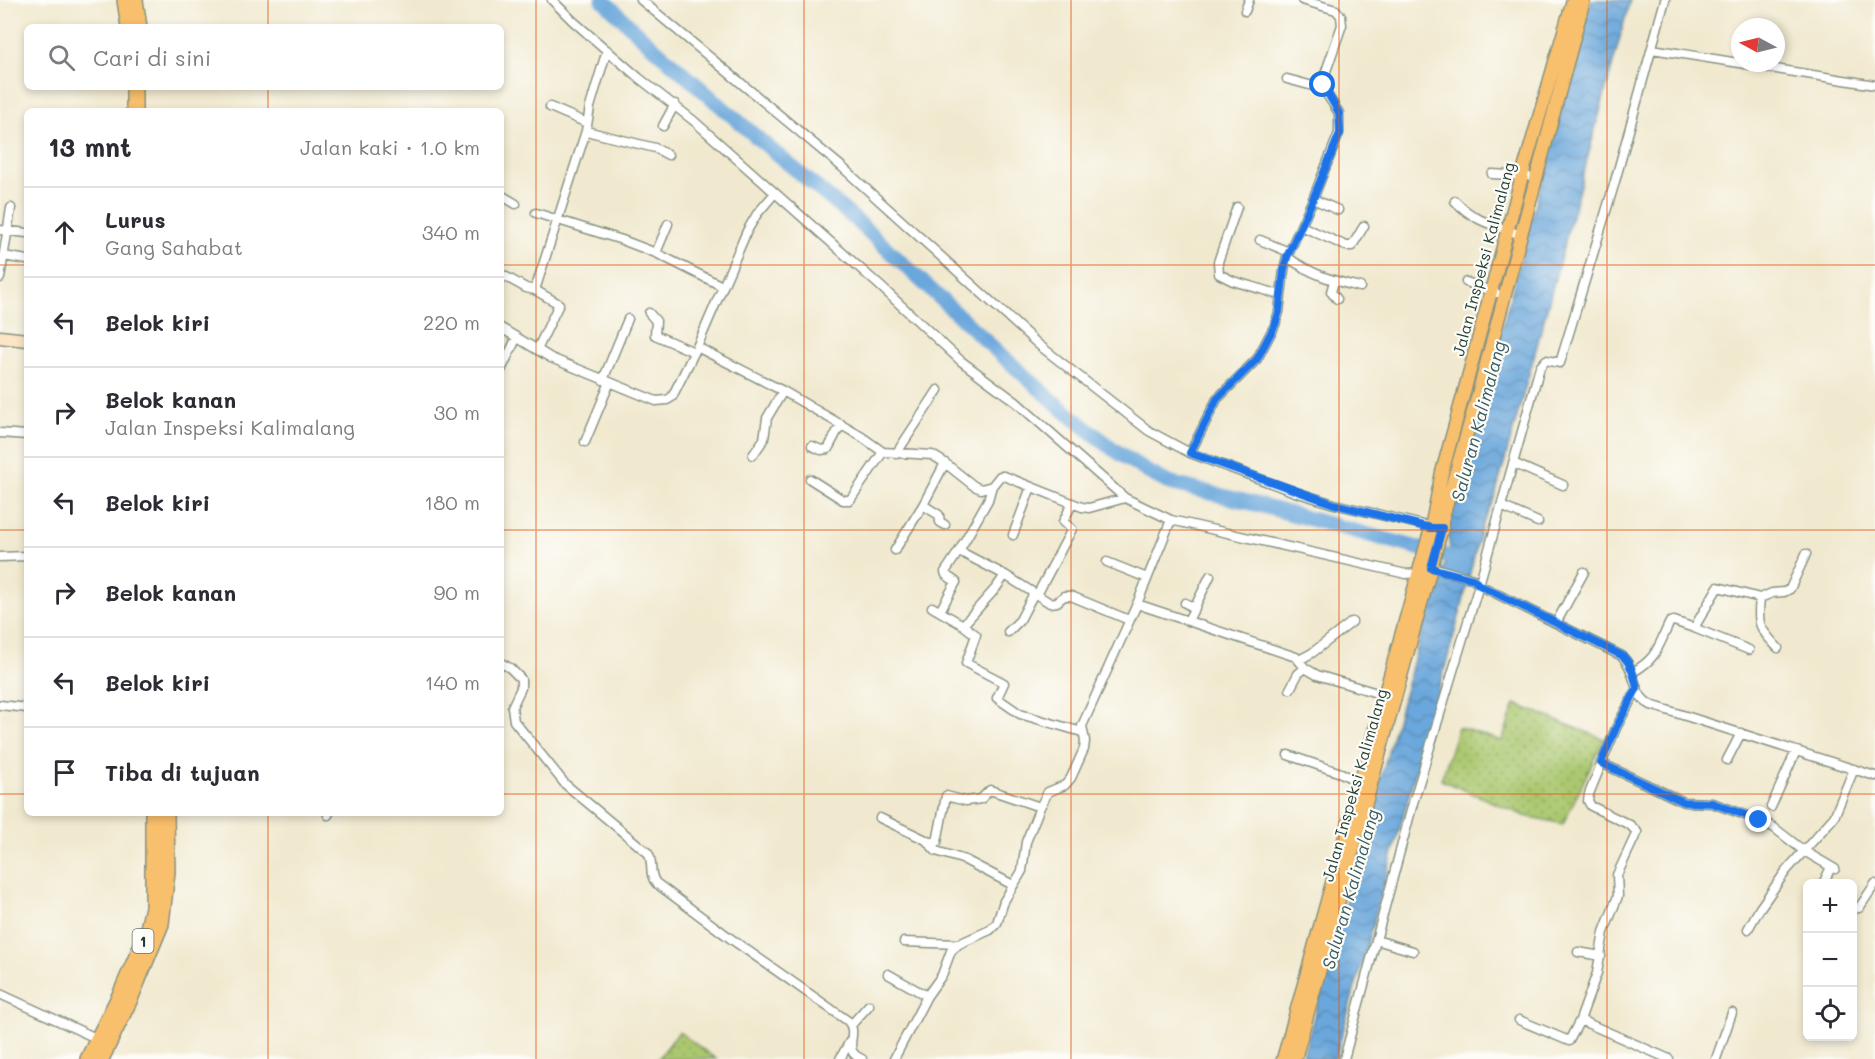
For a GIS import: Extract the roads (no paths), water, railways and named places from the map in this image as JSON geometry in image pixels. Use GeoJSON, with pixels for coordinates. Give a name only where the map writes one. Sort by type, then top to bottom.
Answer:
{"type":"FeatureCollection","features":[{"type":"Feature","properties":{"kind":"highway"},"geometry":{"type":"LineString","coordinates":[[125,0],[129,24]]}},
{"type":"Feature","properties":{"kind":"highway"},"geometry":{"type":"LineString","coordinates":[[135,0],[139,24]]}},
{"type":"Feature","properties":{"kind":"highway"},"geometry":{"type":"LineString","coordinates":[[134,90],[134,108]]}},
{"type":"Feature","properties":{"kind":"highway"},"geometry":{"type":"LineString","coordinates":[[144,90],[144,108]]}},
{"type":"Feature","properties":{"kind":"highway","name":"1"},"geometry":{"type":"LineString","coordinates":[[88,1059],[121,993],[147,933],[153,907],[153,816]]}},
{"type":"Feature","properties":{"kind":"highway","name":"1"},"geometry":{"type":"LineString","coordinates":[[101,1059],[134,990],[161,924],[166,872],[166,816]]}},
{"type":"Feature","properties":{"kind":"main road","name":"Jalan Inspeksi Kalimalang"},"geometry":{"type":"LineString","coordinates":[[1294,1059],[1307,991],[1358,782],[1390,696],[1427,569],[1491,292],[1573,0]]}},
{"type":"Feature","properties":{"kind":"main road","name":"Jalan Inspeksi Kalimalang"},"geometry":{"type":"LineString","coordinates":[[1448,473],[1505,296],[1584,0]]}},
{"type":"Feature","properties":{"kind":"main road","name":"Jalan Inspeksi Kalimalang"},"geometry":{"type":"LineString","coordinates":[[1283,1059],[1307,991],[1371,788],[1390,696]]}},
{"type":"Feature","properties":{"kind":"street"},"geometry":{"type":"LineString","coordinates":[[552,0],[639,78],[675,104],[886,291],[961,361],[1016,402],[1125,498],[1171,520],[1397,572],[1427,569],[1476,582],[1623,656],[1633,672],[1643,700],[1651,705],[1875,776]]}},
{"type":"Feature","properties":{"kind":"street"},"geometry":{"type":"LineString","coordinates":[[641,0],[842,167],[1067,368],[1149,430],[1190,453],[1334,504],[1437,530]]}},
{"type":"Feature","properties":{"kind":"street"},"geometry":{"type":"LineString","coordinates":[[1245,11],[1249,0]]}},
{"type":"Feature","properties":{"kind":"street"},"geometry":{"type":"LineString","coordinates":[[1190,453],[1217,399],[1249,368],[1266,345],[1277,319],[1288,255],[1313,199],[1340,128],[1339,113],[1324,89],[1324,74],[1342,20],[1340,12],[1302,0]]}},
{"type":"Feature","properties":{"kind":"street"},"geometry":{"type":"LineString","coordinates":[[1344,1059],[1428,751],[1540,367],[1546,360],[1560,363],[1665,0]]}},
{"type":"Feature","properties":{"kind":"street"},"geometry":{"type":"LineString","coordinates":[[1652,49],[1875,85]]}},
{"type":"Feature","properties":{"kind":"street"},"geometry":{"type":"LineString","coordinates":[[535,290],[587,127],[607,50]]}},
{"type":"Feature","properties":{"kind":"street"},"geometry":{"type":"LineString","coordinates":[[1287,79],[1324,89]]}},
{"type":"Feature","properties":{"kind":"street"},"geometry":{"type":"LineString","coordinates":[[663,126],[675,104]]}},
{"type":"Feature","properties":{"kind":"street"},"geometry":{"type":"LineString","coordinates":[[550,107],[587,127],[668,154]]}},
{"type":"Feature","properties":{"kind":"street"},"geometry":{"type":"LineString","coordinates":[[1492,174],[1536,178]]}},
{"type":"Feature","properties":{"kind":"street"},"geometry":{"type":"LineString","coordinates":[[504,330],[551,358],[656,401],[667,400],[672,397],[696,349],[747,231],[757,214],[775,193]]}},
{"type":"Feature","properties":{"kind":"street"},"geometry":{"type":"LineString","coordinates":[[504,197],[516,204]]}},
{"type":"Feature","properties":{"kind":"street"},"geometry":{"type":"LineString","coordinates":[[1313,199],[1338,210]]}},
{"type":"Feature","properties":{"kind":"street"},"geometry":{"type":"LineString","coordinates":[[1455,201],[1472,216],[1521,235]]}},
{"type":"Feature","properties":{"kind":"street"},"geometry":{"type":"LineString","coordinates":[[1237,207],[1218,261],[1220,274],[1233,281],[1281,295]]}},
{"type":"Feature","properties":{"kind":"street"},"geometry":{"type":"LineString","coordinates":[[0,278],[4,256],[4,230],[11,208]]}},
{"type":"Feature","properties":{"kind":"street"},"geometry":{"type":"LineString","coordinates":[[536,213],[656,253],[722,286]]}},
{"type":"Feature","properties":{"kind":"street"},"geometry":{"type":"LineString","coordinates":[[656,253],[668,224]]}},
{"type":"Feature","properties":{"kind":"street"},"geometry":{"type":"LineString","coordinates":[[1301,226],[1346,246],[1352,246],[1364,226]]}},
{"type":"Feature","properties":{"kind":"street"},"geometry":{"type":"LineString","coordinates":[[4,230],[24,233]]}},
{"type":"Feature","properties":{"kind":"street"},"geometry":{"type":"LineString","coordinates":[[1260,240],[1288,255],[1308,271],[1334,281],[1360,287]]}},
{"type":"Feature","properties":{"kind":"street"},"geometry":{"type":"LineString","coordinates":[[4,256],[24,259]]}},
{"type":"Feature","properties":{"kind":"street"},"geometry":{"type":"LineString","coordinates":[[504,276],[559,304],[537,350]]}},
{"type":"Feature","properties":{"kind":"street"},"geometry":{"type":"LineString","coordinates":[[1334,281],[1331,291],[1337,298]]}},
{"type":"Feature","properties":{"kind":"street"},"geometry":{"type":"LineString","coordinates":[[1466,282],[1505,296]]}},
{"type":"Feature","properties":{"kind":"street"},"geometry":{"type":"LineString","coordinates":[[649,313],[656,321],[655,335],[696,349],[783,391],[841,424],[883,452],[926,454],[945,463],[974,486],[981,489],[992,486]]}},
{"type":"Feature","properties":{"kind":"street"},"geometry":{"type":"LineString","coordinates":[[585,442],[628,319]]}},
{"type":"Feature","properties":{"kind":"street"},"geometry":{"type":"LineString","coordinates":[[0,337],[24,340]]}},
{"type":"Feature","properties":{"kind":"street"},"geometry":{"type":"LineString","coordinates":[[504,364],[517,338]]}},
{"type":"Feature","properties":{"kind":"street"},"geometry":{"type":"LineString","coordinates":[[896,454],[938,390]]}},
{"type":"Feature","properties":{"kind":"street"},"geometry":{"type":"LineString","coordinates":[[753,455],[764,439],[767,418],[783,391]]}},
{"type":"Feature","properties":{"kind":"street"},"geometry":{"type":"LineString","coordinates":[[812,446],[825,451],[828,449],[841,424]]}},
{"type":"Feature","properties":{"kind":"street"},"geometry":{"type":"LineString","coordinates":[[0,433],[24,435]]}},
{"type":"Feature","properties":{"kind":"street"},"geometry":{"type":"LineString","coordinates":[[810,479],[843,500],[850,500],[883,452]]}},
{"type":"Feature","properties":{"kind":"street"},"geometry":{"type":"LineString","coordinates":[[896,550],[945,463]]}},
{"type":"Feature","properties":{"kind":"street"},"geometry":{"type":"LineString","coordinates":[[1513,463],[1563,485]]}},
{"type":"Feature","properties":{"kind":"street"},"geometry":{"type":"LineString","coordinates":[[1082,732],[1020,714],[997,698],[1004,683],[966,663],[976,636],[975,633],[936,609],[956,582],[945,573],[988,500],[992,486],[1000,476],[1072,504],[1089,508],[1125,498]]}},
{"type":"Feature","properties":{"kind":"street"},"geometry":{"type":"LineString","coordinates":[[1013,535],[1031,487]]}},
{"type":"Feature","properties":{"kind":"street"},"geometry":{"type":"LineString","coordinates":[[1008,632],[1020,620],[1072,529],[1063,522],[1072,504]]}},
{"type":"Feature","properties":{"kind":"street"},"geometry":{"type":"LineString","coordinates":[[923,505],[939,515],[940,522],[945,525]]}},
{"type":"Feature","properties":{"kind":"street"},"geometry":{"type":"LineString","coordinates":[[1501,506],[1538,522]]}},
{"type":"Feature","properties":{"kind":"street"},"geometry":{"type":"LineString","coordinates":[[896,1059],[927,996],[942,975],[951,951],[959,944],[994,928],[1004,901],[1022,871],[1026,842],[1040,807],[1048,792],[1065,785],[1071,778],[1084,748],[1082,726],[1137,604],[1171,520]]}},
{"type":"Feature","properties":{"kind":"street"},"geometry":{"type":"LineString","coordinates":[[959,551],[1054,603],[1064,596],[1071,596],[1129,620]]}},
{"type":"Feature","properties":{"kind":"street"},"geometry":{"type":"LineString","coordinates":[[1694,628],[1718,587],[1723,586],[1760,598],[1768,594],[1788,591],[1806,554]]}},
{"type":"Feature","properties":{"kind":"street"},"geometry":{"type":"LineString","coordinates":[[0,557],[24,556]]}},
{"type":"Feature","properties":{"kind":"street"},"geometry":{"type":"LineString","coordinates":[[1107,562],[1147,578]]}},
{"type":"Feature","properties":{"kind":"street"},"geometry":{"type":"LineString","coordinates":[[1556,623],[1584,572]]}},
{"type":"Feature","properties":{"kind":"street"},"geometry":{"type":"LineString","coordinates":[[963,625],[1005,575]]}},
{"type":"Feature","properties":{"kind":"street"},"geometry":{"type":"LineString","coordinates":[[1188,621],[1210,576]]}},
{"type":"Feature","properties":{"kind":"street"},"geometry":{"type":"LineString","coordinates":[[1760,598],[1758,622],[1778,648]]}},
{"type":"Feature","properties":{"kind":"street"},"geometry":{"type":"LineString","coordinates":[[1185,603],[1195,608]]}},
{"type":"Feature","properties":{"kind":"street"},"geometry":{"type":"LineString","coordinates":[[1137,604],[1299,660],[1305,668],[1317,675],[1390,696]]}},
{"type":"Feature","properties":{"kind":"street"},"geometry":{"type":"LineString","coordinates":[[1633,672],[1650,661],[1670,622],[1674,621],[1749,650]]}},
{"type":"Feature","properties":{"kind":"street"},"geometry":{"type":"LineString","coordinates":[[1299,660],[1312,653],[1352,622]]}},
{"type":"Feature","properties":{"kind":"street"},"geometry":{"type":"LineString","coordinates":[[504,665],[519,675],[521,679],[521,688],[512,707],[514,721],[556,775],[572,791],[648,853],[651,860],[650,874],[656,883],[852,1024]]}},
{"type":"Feature","properties":{"kind":"street"},"geometry":{"type":"LineString","coordinates":[[1290,689],[1298,674],[1305,668]]}},
{"type":"Feature","properties":{"kind":"street"},"geometry":{"type":"LineString","coordinates":[[1519,1020],[1569,1041],[1580,1020],[1597,974],[1604,932],[1618,896],[1617,875],[1637,832],[1630,825],[1591,806],[1588,801],[1616,728],[1637,688]]}},
{"type":"Feature","properties":{"kind":"street"},"geometry":{"type":"LineString","coordinates":[[0,705],[24,708]]}},
{"type":"Feature","properties":{"kind":"street"},"geometry":{"type":"LineString","coordinates":[[1727,760],[1741,733]]}},
{"type":"Feature","properties":{"kind":"street"},"geometry":{"type":"LineString","coordinates":[[1771,807],[1796,751]]}},
{"type":"Feature","properties":{"kind":"street"},"geometry":{"type":"LineString","coordinates":[[1288,755],[1341,773],[1371,788]]}},
{"type":"Feature","properties":{"kind":"street"},"geometry":{"type":"LineString","coordinates":[[1601,763],[1684,802],[1712,803],[1773,827],[1804,852],[1833,868],[1826,879]]}},
{"type":"Feature","properties":{"kind":"street"},"geometry":{"type":"LineString","coordinates":[[1748,929],[1770,893],[1834,817],[1854,770]]}},
{"type":"Feature","properties":{"kind":"street"},"geometry":{"type":"LineString","coordinates":[[929,843],[937,841],[946,796],[966,801],[981,799],[990,790],[1040,807]]}},
{"type":"Feature","properties":{"kind":"street"},"geometry":{"type":"LineString","coordinates":[[880,818],[929,843],[936,851],[965,860],[1013,885]]}},
{"type":"Feature","properties":{"kind":"street"},"geometry":{"type":"LineString","coordinates":[[1857,908],[1875,884]]}},
{"type":"Feature","properties":{"kind":"street"},"geometry":{"type":"LineString","coordinates":[[1376,940],[1413,951]]}},
{"type":"Feature","properties":{"kind":"street"},"geometry":{"type":"LineString","coordinates":[[904,942],[959,944]]}},
{"type":"Feature","properties":{"kind":"street"},"geometry":{"type":"LineString","coordinates":[[1578,952],[1601,956]]}},
{"type":"Feature","properties":{"kind":"street"},"geometry":{"type":"LineString","coordinates":[[888,974],[927,996]]}},
{"type":"Feature","properties":{"kind":"street"},"geometry":{"type":"LineString","coordinates":[[0,994],[98,1039]]}},
{"type":"Feature","properties":{"kind":"street"},"geometry":{"type":"LineString","coordinates":[[862,1059],[852,1052],[852,1024],[869,1005]]}},
{"type":"Feature","properties":{"kind":"street"},"geometry":{"type":"LineString","coordinates":[[1716,1059],[1732,1013]]}},
{"type":"Feature","properties":{"kind":"street"},"geometry":{"type":"LineString","coordinates":[[1580,1020],[1669,1059]]}},
{"type":"Feature","properties":{"kind":"street"},"geometry":{"type":"LineString","coordinates":[[840,1059],[851,1039]]}},
{"type":"Feature","properties":{"kind":"water","name":"Saluran Kalimalang"},"geometry":{"type":"Polygon","coordinates":[[[1591,0],[1630,0],[1536,349],[1494,499],[1482,524],[1459,617],[1335,1059],[1302,1059],[1427,613],[1432,584],[1442,573],[1450,549],[1447,530],[1591,0]]]}},
{"type":"Feature","properties":{"kind":"waterway"},"geometry":{"type":"LineString","coordinates":[[603,0],[761,141],[857,221],[1060,407],[1113,449],[1146,471],[1169,483],[1462,560]]}}]}
